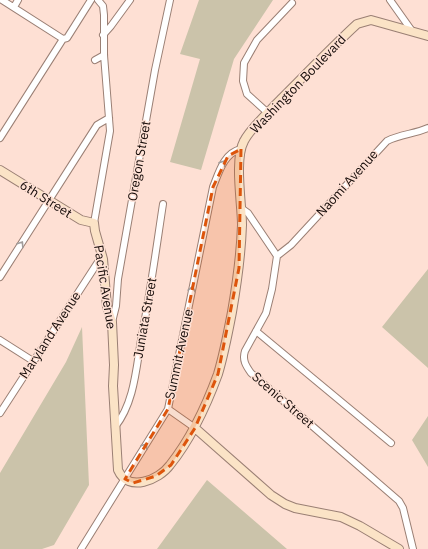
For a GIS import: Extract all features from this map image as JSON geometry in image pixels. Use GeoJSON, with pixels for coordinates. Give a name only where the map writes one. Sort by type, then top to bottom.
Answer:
{"type":"FeatureCollection","features":[{"type":"Feature","properties":{"kind":"street"},"geometry":{"type":"LineString","coordinates":[[2,0],[65,38]]}},
{"type":"Feature","properties":{"kind":"street"},"geometry":{"type":"LineString","coordinates":[[14,7],[18,0]]}},
{"type":"Feature","properties":{"kind":"street"},"geometry":{"type":"LineString","coordinates":[[0,138],[91,0]]}},
{"type":"Feature","properties":{"kind":"street","name":"Pacific Avenue"},"geometry":{"type":"LineString","coordinates":[[98,0],[103,6],[104,55],[110,131],[94,223],[103,258],[107,307],[112,322],[114,365],[113,386],[118,470],[124,480]]}},
{"type":"Feature","properties":{"kind":"street"},"geometry":{"type":"LineString","coordinates":[[103,35],[112,26],[130,0]]}},
{"type":"Feature","properties":{"kind":"street","name":"Oregon Street"},"geometry":{"type":"LineString","coordinates":[[112,322],[116,306],[118,279],[155,70],[170,0]]}},
{"type":"Feature","properties":{"kind":"street"},"geometry":{"type":"LineString","coordinates":[[390,0],[412,31]]}},
{"type":"Feature","properties":{"kind":"street"},"geometry":{"type":"LineString","coordinates":[[268,113],[247,94],[243,81],[244,63],[257,40],[292,3]]}},
{"type":"Feature","properties":{"kind":"street","name":"Washington Boulevard"},"geometry":{"type":"LineString","coordinates":[[195,428],[218,374],[226,341],[239,268],[242,225],[240,162],[243,142],[268,113],[357,24],[371,20],[428,36]]}},
{"type":"Feature","properties":{"kind":"street"},"geometry":{"type":"LineString","coordinates":[[95,60],[104,55]]}},
{"type":"Feature","properties":{"kind":"street"},"geometry":{"type":"LineString","coordinates":[[0,277],[98,125],[109,118]]}},
{"type":"Feature","properties":{"kind":"street","name":"Naomi Avenue"},"geometry":{"type":"LineString","coordinates":[[277,256],[291,245],[387,141],[395,137],[417,133],[428,128]]}},
{"type":"Feature","properties":{"kind":"street","name":"Summit Avenue"},"geometry":{"type":"LineString","coordinates":[[81,549],[106,506],[168,410],[214,187],[220,169],[228,156],[235,150],[241,149]]}},
{"type":"Feature","properties":{"kind":"street","name":"6th Street"},"geometry":{"type":"LineString","coordinates":[[0,170],[81,220],[94,223]]}},
{"type":"Feature","properties":{"kind":"street","name":"Juniata Street"},"geometry":{"type":"LineString","coordinates":[[115,427],[121,419],[128,404],[136,375],[163,204]]}},
{"type":"Feature","properties":{"kind":"street"},"geometry":{"type":"LineString","coordinates":[[241,208],[248,213],[277,256]]}},
{"type":"Feature","properties":{"kind":"street","name":"Scenic Street"},"geometry":{"type":"LineString","coordinates":[[277,256],[272,289],[266,313],[245,351],[243,357],[244,364],[251,373],[399,501],[403,508],[413,549]]}},
{"type":"Feature","properties":{"kind":"street","name":"Maryland Avenue"},"geometry":{"type":"LineString","coordinates":[[0,413],[98,262],[103,258]]}},
{"type":"Feature","properties":{"kind":"street"},"geometry":{"type":"LineString","coordinates":[[256,331],[391,443]]}},
{"type":"Feature","properties":{"kind":"street"},"geometry":{"type":"LineString","coordinates":[[0,340],[33,361]]}},
{"type":"Feature","properties":{"kind":"street"},"geometry":{"type":"LineString","coordinates":[[168,410],[195,428],[271,495],[285,504],[295,508],[341,517],[360,526],[398,549]]}},
{"type":"Feature","properties":{"kind":"street"},"geometry":{"type":"LineString","coordinates":[[124,480],[133,483],[143,482],[165,471],[195,428]]}},
{"type":"Feature","properties":{"kind":"highlighted area"},"geometry":{"type":"Polygon","coordinates":[[[241,149],[239,268],[218,374],[195,428],[171,465],[156,476],[133,483],[125,479],[168,409],[213,187],[228,156],[241,149]]]}},
{"type":"Feature","properties":{"kind":"shaded area"},"geometry":{"type":"Polygon","coordinates":[[[199,0],[273,0],[234,59],[201,170],[170,162],[200,59],[180,54],[199,0]]]}},
{"type":"Feature","properties":{"kind":"shaded area"},"geometry":{"type":"Polygon","coordinates":[[[428,269],[428,368],[382,327],[428,269]]]}},
{"type":"Feature","properties":{"kind":"shaded area"},"geometry":{"type":"Polygon","coordinates":[[[82,327],[89,485],[54,545],[42,549],[0,549],[0,473],[66,362],[82,327]]]}},
{"type":"Feature","properties":{"kind":"shaded area"},"geometry":{"type":"Polygon","coordinates":[[[428,416],[428,467],[412,440],[428,416]]]}},
{"type":"Feature","properties":{"kind":"shaded area"},"geometry":{"type":"Polygon","coordinates":[[[207,480],[287,549],[157,549],[207,480]]]}}]}
